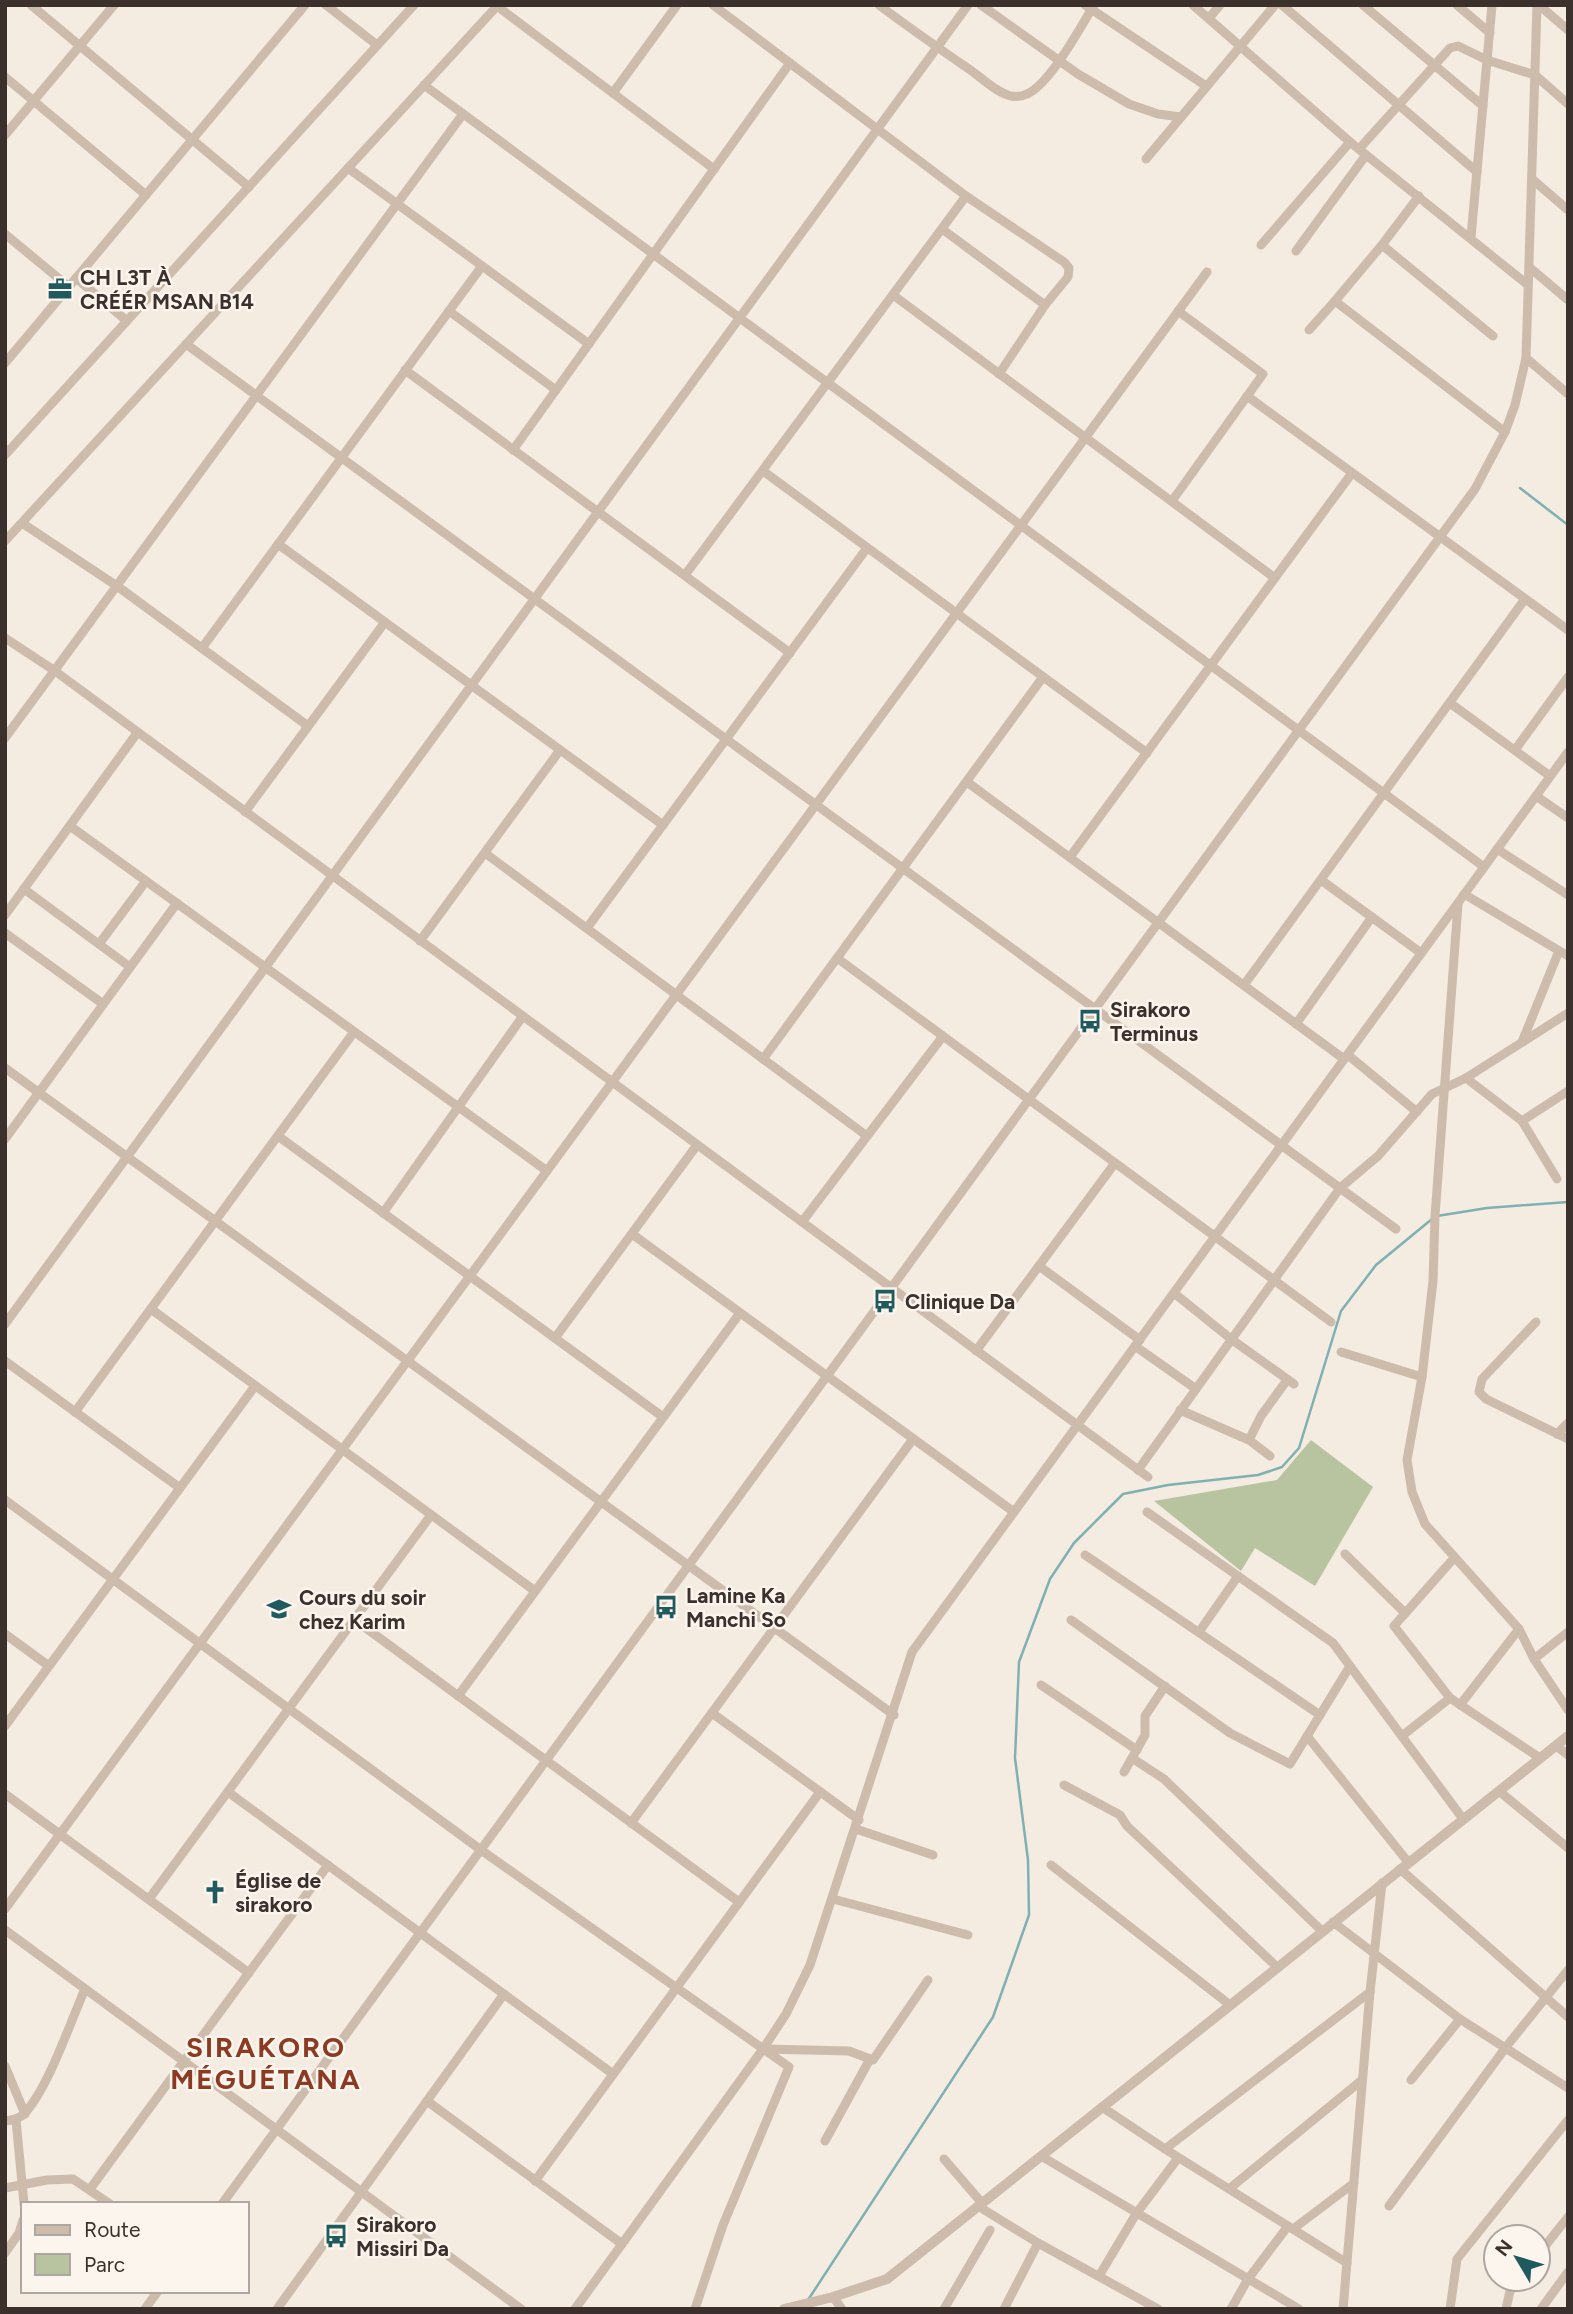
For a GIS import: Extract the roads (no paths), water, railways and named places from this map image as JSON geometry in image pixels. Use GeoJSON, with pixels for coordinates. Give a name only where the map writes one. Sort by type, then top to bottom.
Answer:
{"type":"FeatureCollection","features":[{"type":"Feature","properties":{"kind":"street"},"geometry":{"type":"LineString","coordinates":[[31,5],[249,187]]}},
{"type":"Feature","properties":{"kind":"street"},"geometry":{"type":"LineString","coordinates":[[5,135],[114,5]]}},
{"type":"Feature","properties":{"kind":"street"},"geometry":{"type":"LineString","coordinates":[[5,363],[306,5]]}},
{"type":"Feature","properties":{"kind":"street"},"geometry":{"type":"LineString","coordinates":[[326,5],[377,46]]}},
{"type":"Feature","properties":{"kind":"street"},"geometry":{"type":"LineString","coordinates":[[5,455],[414,5]]}},
{"type":"Feature","properties":{"kind":"street"},"geometry":{"type":"LineString","coordinates":[[613,93],[677,5]]}},
{"type":"Feature","properties":{"kind":"street"},"geometry":{"type":"LineString","coordinates":[[713,5],[966,196],[1069,268],[1068,277],[1045,305],[999,374]]}},
{"type":"Feature","properties":{"kind":"street"},"geometry":{"type":"LineString","coordinates":[[879,5],[936,48],[1010,96],[1025,95],[1037,88],[1059,60],[1090,7],[1206,86]]}},
{"type":"Feature","properties":{"kind":"street"},"geometry":{"type":"LineString","coordinates":[[5,1324],[968,5]]}},
{"type":"Feature","properties":{"kind":"street"},"geometry":{"type":"LineString","coordinates":[[981,5],[1078,74],[1129,104],[1181,117]]}},
{"type":"Feature","properties":{"kind":"street"},"geometry":{"type":"LineString","coordinates":[[1193,5],[1350,142],[1528,285]]}},
{"type":"Feature","properties":{"kind":"street"},"geometry":{"type":"LineString","coordinates":[[1209,18],[1220,5]]}},
{"type":"Feature","properties":{"kind":"street"},"geometry":{"type":"LineString","coordinates":[[1146,159],[1275,5]]}},
{"type":"Feature","properties":{"kind":"street"},"geometry":{"type":"LineString","coordinates":[[1282,5],[1477,172]]}},
{"type":"Feature","properties":{"kind":"street"},"geometry":{"type":"LineString","coordinates":[[1363,5],[1483,106]]}},
{"type":"Feature","properties":{"kind":"street"},"geometry":{"type":"LineString","coordinates":[[1457,5],[1490,33]]}},
{"type":"Feature","properties":{"kind":"street"},"geometry":{"type":"LineString","coordinates":[[1471,237],[1492,5]]}},
{"type":"Feature","properties":{"kind":"street"},"geometry":{"type":"LineString","coordinates":[[1538,5],[1568,30]]}},
{"type":"Feature","properties":{"kind":"street"},"geometry":{"type":"LineString","coordinates":[[223,2202],[1475,489],[1505,432],[1515,405],[1526,358],[1538,5]]}},
{"type":"Feature","properties":{"kind":"street"},"geometry":{"type":"LineString","coordinates":[[5,541],[498,6],[714,169]]}},
{"type":"Feature","properties":{"kind":"street"},"geometry":{"type":"LineString","coordinates":[[1296,251],[1398,105],[1450,48],[1458,46],[1487,60],[1535,75],[1568,104]]}},
{"type":"Feature","properties":{"kind":"street"},"geometry":{"type":"LineString","coordinates":[[513,450],[790,63]]}},
{"type":"Feature","properties":{"kind":"street"},"geometry":{"type":"LineString","coordinates":[[5,77],[146,195]]}},
{"type":"Feature","properties":{"kind":"street"},"geometry":{"type":"LineString","coordinates":[[424,85],[1485,867]]}},
{"type":"Feature","properties":{"kind":"street"},"geometry":{"type":"LineString","coordinates":[[5,738],[463,114]]}},
{"type":"Feature","properties":{"kind":"street"},"geometry":{"type":"LineString","coordinates":[[1261,245],[1350,142]]}},
{"type":"Feature","properties":{"kind":"street"},"geometry":{"type":"LineString","coordinates":[[348,168],[589,344]]}},
{"type":"Feature","properties":{"kind":"street"},"geometry":{"type":"LineString","coordinates":[[1532,180],[1568,210]]}},
{"type":"Feature","properties":{"kind":"street"},"geometry":{"type":"LineString","coordinates":[[685,576],[966,196]]}},
{"type":"Feature","properties":{"kind":"street"},"geometry":{"type":"LineString","coordinates":[[1309,330],[1382,245],[1419,196]]}},
{"type":"Feature","properties":{"kind":"street"},"geometry":{"type":"LineString","coordinates":[[942,229],[1045,305]]}},
{"type":"Feature","properties":{"kind":"street"},"geometry":{"type":"LineString","coordinates":[[5,234],[69,287]]}},
{"type":"Feature","properties":{"kind":"street"},"geometry":{"type":"LineString","coordinates":[[1382,245],[1493,336]]}},
{"type":"Feature","properties":{"kind":"street"},"geometry":{"type":"LineString","coordinates":[[202,648],[482,266]]}},
{"type":"Feature","properties":{"kind":"street"},"geometry":{"type":"LineString","coordinates":[[1529,267],[1568,300]]}},
{"type":"Feature","properties":{"kind":"street"},"geometry":{"type":"LineString","coordinates":[[5,1909],[1207,272]]}},
{"type":"Feature","properties":{"kind":"street"},"geometry":{"type":"LineString","coordinates":[[76,278],[127,321]]}},
{"type":"Feature","properties":{"kind":"street"},"geometry":{"type":"LineString","coordinates":[[892,295],[1275,578]]}},
{"type":"Feature","properties":{"kind":"street"},"geometry":{"type":"LineString","coordinates":[[1335,301],[1505,432]]}},
{"type":"Feature","properties":{"kind":"street"},"geometry":{"type":"LineString","coordinates":[[449,311],[556,390]]}},
{"type":"Feature","properties":{"kind":"street"},"geometry":{"type":"LineString","coordinates":[[1172,501],[1263,374],[1178,312]]}},
{"type":"Feature","properties":{"kind":"street"},"geometry":{"type":"LineString","coordinates":[[187,344],[1396,1229]]}},
{"type":"Feature","properties":{"kind":"street"},"geometry":{"type":"LineString","coordinates":[[1526,358],[1568,394]]}},
{"type":"Feature","properties":{"kind":"street"},"geometry":{"type":"LineString","coordinates":[[405,370],[790,653]]}},
{"type":"Feature","properties":{"kind":"street"},"geometry":{"type":"LineString","coordinates":[[1247,396],[1568,630]]}},
{"type":"Feature","properties":{"kind":"street"},"geometry":{"type":"LineString","coordinates":[[763,471],[1147,753]]}},
{"type":"Feature","properties":{"kind":"street"},"geometry":{"type":"LineString","coordinates":[[1070,858],[1352,473]]}},
{"type":"Feature","properties":{"kind":"street"},"geometry":{"type":"LineString","coordinates":[[22,523],[117,586],[308,726]]}},
{"type":"Feature","properties":{"kind":"street"},"geometry":{"type":"LineString","coordinates":[[278,544],[663,825]]}},
{"type":"Feature","properties":{"kind":"street"},"geometry":{"type":"LineString","coordinates":[[587,929],[867,548]]}},
{"type":"Feature","properties":{"kind":"street"},"geometry":{"type":"LineString","coordinates":[[1244,985],[1525,599]]}},
{"type":"Feature","properties":{"kind":"street"},"geometry":{"type":"LineString","coordinates":[[245,812],[385,622]]}},
{"type":"Feature","properties":{"kind":"street"},"geometry":{"type":"LineString","coordinates":[[5,638],[55,671],[1148,1477]]}},
{"type":"Feature","properties":{"kind":"street"},"geometry":{"type":"LineString","coordinates":[[763,1059],[1043,677]]}},
{"type":"Feature","properties":{"kind":"street"},"geometry":{"type":"LineString","coordinates":[[1515,750],[1568,677]]}},
{"type":"Feature","properties":{"kind":"street"},"geometry":{"type":"LineString","coordinates":[[1450,703],[1550,776]]}},
{"type":"Feature","properties":{"kind":"street"},"geometry":{"type":"LineString","coordinates":[[5,915],[137,733]]}},
{"type":"Feature","properties":{"kind":"street"},"geometry":{"type":"LineString","coordinates":[[420,941],[560,750]]}},
{"type":"Feature","properties":{"kind":"street"},"geometry":{"type":"LineString","coordinates":[[575,2309],[786,2014],[810,1965],[894,1715],[912,1652],[1568,752]]}},
{"type":"Feature","properties":{"kind":"street"},"geometry":{"type":"LineString","coordinates":[[967,782],[1296,1024],[1346,1057],[1417,1112]]}},
{"type":"Feature","properties":{"kind":"street"},"geometry":{"type":"LineString","coordinates":[[1536,796],[1568,818]]}},
{"type":"Feature","properties":{"kind":"street"},"geometry":{"type":"LineString","coordinates":[[70,826],[547,1171]]}},
{"type":"Feature","properties":{"kind":"street"},"geometry":{"type":"LineString","coordinates":[[1497,849],[1568,895]]}},
{"type":"Feature","properties":{"kind":"street"},"geometry":{"type":"LineString","coordinates":[[485,853],[867,1136]]}},
{"type":"Feature","properties":{"kind":"street"},"geometry":{"type":"LineString","coordinates":[[1321,880],[1421,953]]}},
{"type":"Feature","properties":{"kind":"street"},"geometry":{"type":"LineString","coordinates":[[99,944],[146,881]]}},
{"type":"Feature","properties":{"kind":"street"},"geometry":{"type":"LineString","coordinates":[[24,889],[130,967]]}},
{"type":"Feature","properties":{"kind":"street"},"geometry":{"type":"LineString","coordinates":[[1461,898],[1563,953],[1522,1042]]}},
{"type":"Feature","properties":{"kind":"street"},"geometry":{"type":"LineString","coordinates":[[1461,898],[1444,1087],[1433,1281],[1422,1377],[1408,1460],[1412,1492],[1425,1524],[1519,1629],[1534,1659],[1568,1710]]}},
{"type":"Feature","properties":{"kind":"street"},"geometry":{"type":"LineString","coordinates":[[5,1139],[177,903]]}},
{"type":"Feature","properties":{"kind":"street"},"geometry":{"type":"LineString","coordinates":[[1296,1024],[1372,917]]}},
{"type":"Feature","properties":{"kind":"street"},"geometry":{"type":"LineString","coordinates":[[5,933],[103,1004]]}},
{"type":"Feature","properties":{"kind":"street"},"geometry":{"type":"LineString","coordinates":[[837,958],[1331,1322]]}},
{"type":"Feature","properties":{"kind":"street"},"geometry":{"type":"LineString","coordinates":[[1138,1470],[1340,1188],[1378,1156],[1432,1094],[1466,1078],[1567,1014]]}},
{"type":"Feature","properties":{"kind":"street"},"geometry":{"type":"LineString","coordinates":[[383,1213],[523,1016]]}},
{"type":"Feature","properties":{"kind":"street"},"geometry":{"type":"LineString","coordinates":[[75,1412],[354,1032]]}},
{"type":"Feature","properties":{"kind":"street"},"geometry":{"type":"LineString","coordinates":[[802,1222],[943,1035]]}},
{"type":"Feature","properties":{"kind":"street"},"geometry":{"type":"LineString","coordinates":[[5,1068],[894,1715]]}},
{"type":"Feature","properties":{"kind":"street"},"geometry":{"type":"LineString","coordinates":[[1466,1078],[1522,1121],[1557,1179]]}},
{"type":"Feature","properties":{"kind":"street"},"geometry":{"type":"LineString","coordinates":[[1522,1121],[1568,1091]]}},
{"type":"Feature","properties":{"kind":"street"},"geometry":{"type":"LineString","coordinates":[[278,1136],[663,1417]]}},
{"type":"Feature","properties":{"kind":"street"},"geometry":{"type":"LineString","coordinates":[[555,1338],[697,1145]]}},
{"type":"Feature","properties":{"kind":"street"},"geometry":{"type":"LineString","coordinates":[[976,1351],[1115,1163]]}},
{"type":"Feature","properties":{"kind":"street"},"geometry":{"type":"LineString","coordinates":[[632,1234],[1014,1512]]}},
{"type":"Feature","properties":{"kind":"street"},"geometry":{"type":"LineString","coordinates":[[1039,1266],[1196,1389]]}},
{"type":"Feature","properties":{"kind":"street"},"geometry":{"type":"LineString","coordinates":[[1174,1293],[1231,1339],[1291,1382],[1261,1416],[1249,1440]]}},
{"type":"Feature","properties":{"kind":"street"},"geometry":{"type":"LineString","coordinates":[[151,1309],[535,1591]]}},
{"type":"Feature","properties":{"kind":"street"},"geometry":{"type":"LineString","coordinates":[[458,1696],[740,1312]]}},
{"type":"Feature","properties":{"kind":"street"},"geometry":{"type":"LineString","coordinates":[[1536,1322],[1482,1379],[1479,1392],[1486,1399],[1568,1439]]}},
{"type":"Feature","properties":{"kind":"street"},"geometry":{"type":"LineString","coordinates":[[1341,1352],[1422,1377]]}},
{"type":"Feature","properties":{"kind":"street"},"geometry":{"type":"LineString","coordinates":[[5,1361],[180,1488]]}},
{"type":"Feature","properties":{"kind":"street"},"geometry":{"type":"LineString","coordinates":[[5,1726],[255,1386]]}},
{"type":"Feature","properties":{"kind":"street"},"geometry":{"type":"LineString","coordinates":[[1180,1410],[1249,1440],[1270,1456]]}},
{"type":"Feature","properties":{"kind":"street"},"geometry":{"type":"LineString","coordinates":[[1557,1434],[1568,1423]]}},
{"type":"Feature","properties":{"kind":"street"},"geometry":{"type":"LineString","coordinates":[[632,1823],[913,1439]]}},
{"type":"Feature","properties":{"kind":"street"},"geometry":{"type":"LineString","coordinates":[[5,1500],[481,1850],[789,2067],[723,2225],[695,2309]]}},
{"type":"Feature","properties":{"kind":"street"},"geometry":{"type":"LineString","coordinates":[[1147,1512],[1333,1643],[1463,1819]]}},
{"type":"Feature","properties":{"kind":"street"},"geometry":{"type":"LineString","coordinates":[[149,1899],[431,1515]]}},
{"type":"Feature","properties":{"kind":"street"},"geometry":{"type":"LineString","coordinates":[[1345,1554],[1405,1613]]}},
{"type":"Feature","properties":{"kind":"street"},"geometry":{"type":"LineString","coordinates":[[1085,1555],[1320,1714]]}},
{"type":"Feature","properties":{"kind":"street"},"geometry":{"type":"LineString","coordinates":[[1454,1558],[1394,1626],[1450,1698],[1540,1758]]}},
{"type":"Feature","properties":{"kind":"street"},"geometry":{"type":"LineString","coordinates":[[1199,1632],[1238,1576]]}},
{"type":"Feature","properties":{"kind":"street"},"geometry":{"type":"LineString","coordinates":[[1071,1619],[1230,1733],[1290,1764],[1350,1666]]}},
{"type":"Feature","properties":{"kind":"street"},"geometry":{"type":"LineString","coordinates":[[355,1620],[739,1902]]}},
{"type":"Feature","properties":{"kind":"street"},"geometry":{"type":"LineString","coordinates":[[1460,1704],[1519,1629]]}},
{"type":"Feature","properties":{"kind":"street"},"geometry":{"type":"LineString","coordinates":[[1534,1659],[1568,1632]]}},
{"type":"Feature","properties":{"kind":"street"},"geometry":{"type":"LineString","coordinates":[[5,1634],[49,1666]]}},
{"type":"Feature","properties":{"kind":"street"},"geometry":{"type":"LineString","coordinates":[[1041,1685],[1135,1754],[1164,1779],[1322,1931]]}},
{"type":"Feature","properties":{"kind":"street"},"geometry":{"type":"LineString","coordinates":[[1125,1772],[1145,1735],[1145,1716],[1165,1686]]}},
{"type":"Feature","properties":{"kind":"street"},"geometry":{"type":"LineString","coordinates":[[1402,1736],[1450,1698]]}},
{"type":"Feature","properties":{"kind":"street"},"geometry":{"type":"LineString","coordinates":[[712,1713],[820,1792],[857,1824],[933,1856]]}},
{"type":"Feature","properties":{"kind":"street"},"geometry":{"type":"LineString","coordinates":[[1307,1736],[1404,1866],[1568,2017]]}},
{"type":"Feature","properties":{"kind":"street"},"geometry":{"type":"LineString","coordinates":[[784,2309],[833,2297],[887,2279],[1568,1736]]}},
{"type":"Feature","properties":{"kind":"street"},"geometry":{"type":"LineString","coordinates":[[1556,1746],[1568,1755]]}},
{"type":"Feature","properties":{"kind":"street"},"geometry":{"type":"LineString","coordinates":[[1064,1786],[1120,1815],[1126,1826],[1277,1967]]}},
{"type":"Feature","properties":{"kind":"street"},"geometry":{"type":"LineString","coordinates":[[1499,1791],[1568,1849]]}},
{"type":"Feature","properties":{"kind":"street"},"geometry":{"type":"LineString","coordinates":[[228,1792],[613,2074]]}},
{"type":"Feature","properties":{"kind":"street"},"geometry":{"type":"LineString","coordinates":[[535,2180],[820,1792]]}},
{"type":"Feature","properties":{"kind":"street"},"geometry":{"type":"LineString","coordinates":[[5,1794],[249,1973]]}},
{"type":"Feature","properties":{"kind":"street"},"geometry":{"type":"LineString","coordinates":[[90,2189],[328,1865]]}},
{"type":"Feature","properties":{"kind":"street"},"geometry":{"type":"LineString","coordinates":[[1051,1865],[1230,2005]]}},
{"type":"Feature","properties":{"kind":"street"},"geometry":{"type":"LineString","coordinates":[[1343,2309],[1382,1883]]}},
{"type":"Feature","properties":{"kind":"street"},"geometry":{"type":"LineString","coordinates":[[832,1899],[968,1935]]}},
{"type":"Feature","properties":{"kind":"street"},"geometry":{"type":"LineString","coordinates":[[1334,1922],[1460,2019],[1568,2088]]}},
{"type":"Feature","properties":{"kind":"street"},"geometry":{"type":"LineString","coordinates":[[5,1930],[521,2309]]}},
{"type":"Feature","properties":{"kind":"street"},"geometry":{"type":"LineString","coordinates":[[1389,2206],[1506,2047],[1568,1970]]}},
{"type":"Feature","properties":{"kind":"street"},"geometry":{"type":"LineString","coordinates":[[763,2049],[849,2051],[873,2060],[928,1980]]}},
{"type":"Feature","properties":{"kind":"street"},"geometry":{"type":"LineString","coordinates":[[5,2121],[16,2120],[24,2114],[43,2084],[85,1989]]}},
{"type":"Feature","properties":{"kind":"street"},"geometry":{"type":"LineString","coordinates":[[1165,2149],[1370,1992]]}},
{"type":"Feature","properties":{"kind":"street"},"geometry":{"type":"LineString","coordinates":[[278,2309],[504,1994]]}},
{"type":"Feature","properties":{"kind":"street"},"geometry":{"type":"LineString","coordinates":[[1411,2080],[1460,2019]]}},
{"type":"Feature","properties":{"kind":"street"},"geometry":{"type":"LineString","coordinates":[[825,2141],[870,2059]]}},
{"type":"Feature","properties":{"kind":"street"},"geometry":{"type":"LineString","coordinates":[[5,2066],[24,2114]]}},
{"type":"Feature","properties":{"kind":"street"},"geometry":{"type":"LineString","coordinates":[[1229,2189],[1362,2080]]}},
{"type":"Feature","properties":{"kind":"street"},"geometry":{"type":"LineString","coordinates":[[427,2101],[622,2244]]}},
{"type":"Feature","properties":{"kind":"street"},"geometry":{"type":"LineString","coordinates":[[1102,2107],[1178,2158],[1347,2263]]}},
{"type":"Feature","properties":{"kind":"street"},"geometry":{"type":"LineString","coordinates":[[16,2120],[23,2202]]}},
{"type":"Feature","properties":{"kind":"street"},"geometry":{"type":"LineString","coordinates":[[1450,2309],[1457,2259],[1568,2120]]}},
{"type":"Feature","properties":{"kind":"street"},"geometry":{"type":"LineString","coordinates":[[1041,2156],[1299,2309]]}},
{"type":"Feature","properties":{"kind":"street"},"geometry":{"type":"LineString","coordinates":[[1099,2276],[1136,2214],[1178,2158]]}},
{"type":"Feature","properties":{"kind":"street"},"geometry":{"type":"LineString","coordinates":[[944,2159],[980,2204],[1038,2243],[1158,2309]]}},
{"type":"Feature","properties":{"kind":"street"},"geometry":{"type":"LineString","coordinates":[[5,2188],[47,2180],[73,2179],[107,2202]]}},
{"type":"Feature","properties":{"kind":"street"},"geometry":{"type":"LineString","coordinates":[[1231,2309],[1248,2279],[1290,2228],[1354,2183]]}},
{"type":"Feature","properties":{"kind":"street"},"geometry":{"type":"LineString","coordinates":[[1552,2237],[1568,2217]]}},
{"type":"Feature","properties":{"kind":"street"},"geometry":{"type":"LineString","coordinates":[[5,2253],[21,2226]]}},
{"type":"Feature","properties":{"kind":"street"},"geometry":{"type":"LineString","coordinates":[[944,2309],[990,2230]]}},
{"type":"Feature","properties":{"kind":"street"},"geometry":{"type":"LineString","coordinates":[[1004,2309],[1038,2243]]}},
{"type":"Feature","properties":{"kind":"street"},"geometry":{"type":"LineString","coordinates":[[1541,2309],[1568,2272]]}},
{"type":"Feature","properties":{"kind":"street"},"geometry":{"type":"LineString","coordinates":[[145,2309],[157,2293]]}},
{"type":"Feature","properties":{"kind":"street"},"geometry":{"type":"LineString","coordinates":[[833,2297],[842,2309]]}},
{"type":"Feature","properties":{"kind":"waterway"},"geometry":{"type":"LineString","coordinates":[[1520,488],[1568,525]]}},
{"type":"Feature","properties":{"kind":"waterway"},"geometry":{"type":"LineString","coordinates":[[1437,1216],[1487,1208],[1568,1202]]}},
{"type":"Feature","properties":{"kind":"waterway"},"geometry":{"type":"LineString","coordinates":[[808,2300],[993,2017],[1029,1915],[1028,1860],[1015,1758],[1019,1662],[1050,1579],[1074,1543],[1123,1494],[1168,1485],[1258,1475],[1282,1467],[1299,1448],[1341,1311],[1376,1265],[1432,1219]]}},
{"type":"Feature","properties":{"kind":"place","name":"CH L3T À CRÉÉR MSAN B14"},"geometry":{"type":"Point","coordinates":[60,289]}},
{"type":"Feature","properties":{"kind":"place","name":"Sirakoro Terminus"},"geometry":{"type":"Point","coordinates":[1090,1021]}},
{"type":"Feature","properties":{"kind":"place","name":"Clinique Da"},"geometry":{"type":"Point","coordinates":[885,1301]}},
{"type":"Feature","properties":{"kind":"place","name":"Lamine Ka Manchi So"},"geometry":{"type":"Point","coordinates":[666,1607]}},
{"type":"Feature","properties":{"kind":"place","name":"Cours du soir chez Karim"},"geometry":{"type":"Point","coordinates":[279,1609]}},
{"type":"Feature","properties":{"kind":"place","name":"Église de sirakoro"},"geometry":{"type":"Point","coordinates":[215,1892]}},
{"type":"Feature","properties":{"kind":"place","name":"Sirakoro Missiri Da"},"geometry":{"type":"Point","coordinates":[336,2236]}},
{"type":"Feature","properties":{"kind":"district","name":"SIRAKORO MÉGUÉTANA"},"geometry":{"type":"Point","coordinates":[266,2063]}}]}
